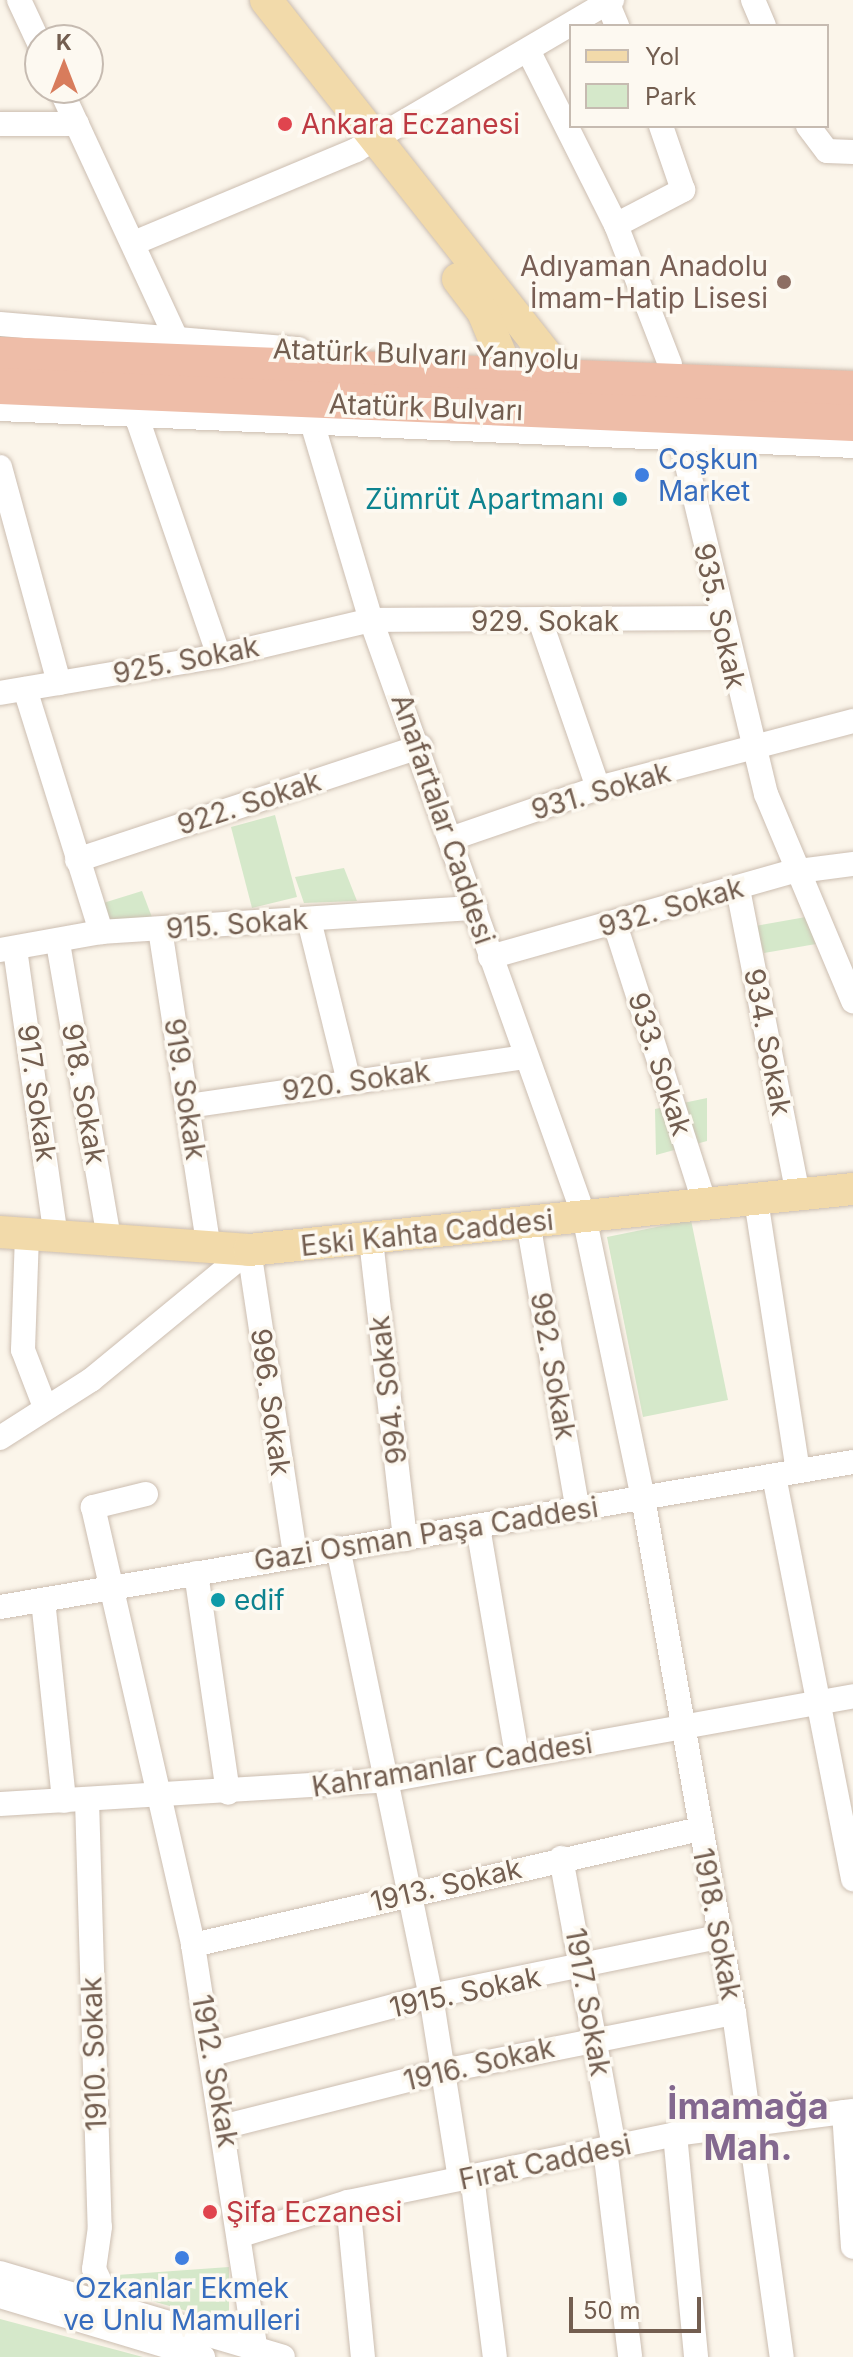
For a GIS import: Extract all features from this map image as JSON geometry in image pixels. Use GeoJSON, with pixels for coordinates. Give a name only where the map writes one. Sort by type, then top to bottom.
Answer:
{"type":"FeatureCollection","features":[{"type":"Feature","properties":{"kind":"highway","name":"Atatürk Bulvarı"},"geometry":{"type":"LineString","coordinates":[[0,355],[853,389]]}},
{"type":"Feature","properties":{"kind":"highway","name":"Atatürk Bulvarı"},"geometry":{"type":"LineString","coordinates":[[0,386],[853,423]]}},
{"type":"Feature","properties":{"kind":"main road"},"geometry":{"type":"LineString","coordinates":[[245,0],[365,145],[550,359]]}},
{"type":"Feature","properties":{"kind":"main road"},"geometry":{"type":"LineString","coordinates":[[266,0],[483,312],[502,358]]}},
{"type":"Feature","properties":{"kind":"main road","name":"Eski Kahta Caddesi"},"geometry":{"type":"LineString","coordinates":[[28,1235],[110,1244],[249,1250],[853,1189]]}},
{"type":"Feature","properties":{"kind":"street"},"geometry":{"type":"LineString","coordinates":[[19,0],[30,24]]}},
{"type":"Feature","properties":{"kind":"street"},"geometry":{"type":"LineString","coordinates":[[753,0],[763,24]]}},
{"type":"Feature","properties":{"kind":"street"},"geometry":{"type":"LineString","coordinates":[[573,24],[609,1],[616,24]]}},
{"type":"Feature","properties":{"kind":"street"},"geometry":{"type":"LineString","coordinates":[[134,243],[365,145],[569,26]]}},
{"type":"Feature","properties":{"kind":"street"},"geometry":{"type":"LineString","coordinates":[[529,52],[616,225],[670,364]]}},
{"type":"Feature","properties":{"kind":"street"},"geometry":{"type":"LineString","coordinates":[[68,104],[174,334]]}},
{"type":"Feature","properties":{"kind":"street"},"geometry":{"type":"LineString","coordinates":[[0,124],[77,124]]}},
{"type":"Feature","properties":{"kind":"street"},"geometry":{"type":"LineString","coordinates":[[616,225],[683,190],[662,128]]}},
{"type":"Feature","properties":{"kind":"street"},"geometry":{"type":"LineString","coordinates":[[810,128],[827,151],[853,152]]}},
{"type":"Feature","properties":{"kind":"street","name":"Atatürk Bulvarı Yanyolu"},"geometry":{"type":"LineString","coordinates":[[0,324],[174,334],[271,348],[853,371]]}},
{"type":"Feature","properties":{"kind":"street"},"geometry":{"type":"LineString","coordinates":[[0,409],[311,419],[853,446]]}},
{"type":"Feature","properties":{"kind":"street"},"geometry":{"type":"LineString","coordinates":[[136,415],[219,656]]}},
{"type":"Feature","properties":{"kind":"street","name":"Anafartalar Caddesi"},"geometry":{"type":"LineString","coordinates":[[311,419],[371,620],[421,746],[524,1057],[584,1216],[643,1498]]}},
{"type":"Feature","properties":{"kind":"street","name":"935. Sokak"},"geometry":{"type":"LineString","coordinates":[[680,436],[719,618],[753,750],[798,873]]}},
{"type":"Feature","properties":{"kind":"street"},"geometry":{"type":"LineString","coordinates":[[0,467],[59,683]]}},
{"type":"Feature","properties":{"kind":"street","name":"929. Sokak"},"geometry":{"type":"LineString","coordinates":[[371,620],[541,623],[719,618]]}},
{"type":"Feature","properties":{"kind":"street","name":"925. Sokak"},"geometry":{"type":"LineString","coordinates":[[0,693],[219,656],[371,620]]}},
{"type":"Feature","properties":{"kind":"street"},"geometry":{"type":"LineString","coordinates":[[541,623],[598,788]]}},
{"type":"Feature","properties":{"kind":"street"},"geometry":{"type":"LineString","coordinates":[[25,689],[101,932]]}},
{"type":"Feature","properties":{"kind":"street","name":"931. Sokak"},"geometry":{"type":"LineString","coordinates":[[450,839],[598,788],[753,750],[853,721]]}},
{"type":"Feature","properties":{"kind":"street","name":"922. Sokak"},"geometry":{"type":"LineString","coordinates":[[77,860],[421,746]]}},
{"type":"Feature","properties":{"kind":"street","name":"932. Sokak"},"geometry":{"type":"LineString","coordinates":[[490,957],[798,873],[853,864]]}},
{"type":"Feature","properties":{"kind":"street"},"geometry":{"type":"LineString","coordinates":[[798,873],[853,1001]]}},
{"type":"Feature","properties":{"kind":"street","name":"934. Sokak"},"geometry":{"type":"LineString","coordinates":[[738,889],[798,1194]]}},
{"type":"Feature","properties":{"kind":"street","name":"915. Sokak"},"geometry":{"type":"LineString","coordinates":[[8,950],[58,943],[101,932],[475,908]]}},
{"type":"Feature","properties":{"kind":"street"},"geometry":{"type":"LineString","coordinates":[[309,920],[349,1082]]}},
{"type":"Feature","properties":{"kind":"street","name":"933. Sokak"},"geometry":{"type":"LineString","coordinates":[[615,924],[705,1205]]}},
{"type":"Feature","properties":{"kind":"street","name":"919. Sokak"},"geometry":{"type":"LineString","coordinates":[[160,929],[209,1250]]}},
{"type":"Feature","properties":{"kind":"street","name":"918. Sokak"},"geometry":{"type":"LineString","coordinates":[[58,943],[110,1244]]}},
{"type":"Feature","properties":{"kind":"street","name":"917. Sokak"},"geometry":{"type":"LineString","coordinates":[[8,950],[28,1235],[23,1350],[45,1407]]}},
{"type":"Feature","properties":{"kind":"street","name":"920. Sokak"},"geometry":{"type":"LineString","coordinates":[[189,1106],[524,1057]]}},
{"type":"Feature","properties":{"kind":"street"},"geometry":{"type":"LineString","coordinates":[[756,1200],[798,1471]]}},
{"type":"Feature","properties":{"kind":"street","name":"992. Sokak"},"geometry":{"type":"LineString","coordinates":[[528,1222],[578,1510]]}},
{"type":"Feature","properties":{"kind":"street","name":"994. Sokak"},"geometry":{"type":"LineString","coordinates":[[371,1240],[405,1539]]}},
{"type":"Feature","properties":{"kind":"street"},"geometry":{"type":"LineString","coordinates":[[0,1438],[91,1380],[249,1250]]}},
{"type":"Feature","properties":{"kind":"street","name":"996. Sokak"},"geometry":{"type":"LineString","coordinates":[[249,1250],[295,1554]]}},
{"type":"Feature","properties":{"kind":"street","name":"Gazi Osman Paşa Caddesi"},"geometry":{"type":"LineString","coordinates":[[2,1601],[43,1600],[112,1589],[295,1554],[478,1527],[853,1462]]}},
{"type":"Feature","properties":{"kind":"street"},"geometry":{"type":"LineString","coordinates":[[774,1476],[853,1879]]}},
{"type":"Feature","properties":{"kind":"street","name":"1912. Sokak"},"geometry":{"type":"LineString","coordinates":[[146,1494],[93,1507],[193,1945],[226,2126],[259,2352]]}},
{"type":"Feature","properties":{"kind":"street","name":"1918. Sokak"},"geometry":{"type":"LineString","coordinates":[[643,1498],[718,1937],[734,2013],[782,2357]]}},
{"type":"Feature","properties":{"kind":"street"},"geometry":{"type":"LineString","coordinates":[[478,1527],[517,1756]]}},
{"type":"Feature","properties":{"kind":"street"},"geometry":{"type":"LineString","coordinates":[[338,1548],[431,1996],[466,2178],[495,2357]]}},
{"type":"Feature","properties":{"kind":"street"},"geometry":{"type":"LineString","coordinates":[[196,1573],[228,1793]]}},
{"type":"Feature","properties":{"kind":"street","name":"1910. Sokak"},"geometry":{"type":"LineString","coordinates":[[43,1600],[76,1800],[100,2227],[94,2269],[111,2305]]}},
{"type":"Feature","properties":{"kind":"street","name":"Kahramanlar Caddesi"},"geometry":{"type":"LineString","coordinates":[[0,1804],[161,1798],[388,1780],[853,1696]]}},
{"type":"Feature","properties":{"kind":"street","name":"1913. Sokak"},"geometry":{"type":"LineString","coordinates":[[193,1945],[561,1858],[700,1829]]}},
{"type":"Feature","properties":{"kind":"street","name":"1917. Sokak"},"geometry":{"type":"LineString","coordinates":[[561,1858],[596,2037],[630,2357]]}},
{"type":"Feature","properties":{"kind":"street","name":"1915. Sokak"},"geometry":{"type":"LineString","coordinates":[[213,2054],[431,1996],[582,1969],[718,1937]]}},
{"type":"Feature","properties":{"kind":"street","name":"1916. Sokak"},"geometry":{"type":"LineString","coordinates":[[226,2126],[443,2071],[596,2037],[734,2013]]}},
{"type":"Feature","properties":{"kind":"street"},"geometry":{"type":"LineString","coordinates":[[848,2112],[853,2247]]}},
{"type":"Feature","properties":{"kind":"street","name":"Fırat Caddesi"},"geometry":{"type":"LineString","coordinates":[[241,2235],[348,2202],[675,2134],[748,2122],[848,2112]]}},
{"type":"Feature","properties":{"kind":"street"},"geometry":{"type":"LineString","coordinates":[[675,2134],[696,2357]]}},
{"type":"Feature","properties":{"kind":"street"},"geometry":{"type":"LineString","coordinates":[[348,2202],[363,2357]]}},
{"type":"Feature","properties":{"kind":"street"},"geometry":{"type":"LineString","coordinates":[[0,2273],[283,2357]]}},
{"type":"Feature","properties":{"kind":"street"},"geometry":{"type":"LineString","coordinates":[[0,2296],[203,2357]]}},
{"type":"Feature","properties":{"kind":"green space"},"geometry":{"type":"Polygon","coordinates":[[[275,815],[297,897],[252,908],[231,827],[275,815]]]}},
{"type":"Feature","properties":{"kind":"green space"},"geometry":{"type":"Polygon","coordinates":[[[344,868],[357,901],[304,903],[295,877],[344,868]]]}},
{"type":"Feature","properties":{"kind":"green space"},"geometry":{"type":"Polygon","coordinates":[[[142,891],[153,920],[107,923],[100,904],[142,891]]]}},
{"type":"Feature","properties":{"kind":"green space"},"geometry":{"type":"Polygon","coordinates":[[[806,917],[816,944],[764,953],[755,926],[806,917]]]}},
{"type":"Feature","properties":{"kind":"green space"},"geometry":{"type":"Polygon","coordinates":[[[707,1098],[707,1141],[656,1155],[655,1109],[707,1098]]]}},
{"type":"Feature","properties":{"kind":"green space"},"geometry":{"type":"Polygon","coordinates":[[[691,1220],[728,1400],[643,1417],[607,1237],[691,1220]]]}},
{"type":"Feature","properties":{"kind":"green space"},"geometry":{"type":"Polygon","coordinates":[[[229,2267],[229,2323],[117,2291],[117,2275],[229,2267]]]}},
{"type":"Feature","properties":{"kind":"green space"},"geometry":{"type":"Polygon","coordinates":[[[0,2319],[143,2357],[0,2357],[0,2319]]]}},
{"type":"Feature","properties":{"kind":"place","name":"Ankara Eczanesi"},"geometry":{"type":"Point","coordinates":[285,124]}},
{"type":"Feature","properties":{"kind":"place","name":"Adıyaman Anadolu İmam-Hatip Lisesi"},"geometry":{"type":"Point","coordinates":[784,282]}},
{"type":"Feature","properties":{"kind":"place","name":"Coşkun Market"},"geometry":{"type":"Point","coordinates":[642,475]}},
{"type":"Feature","properties":{"kind":"place","name":"Zümrüt Apartmanı"},"geometry":{"type":"Point","coordinates":[620,499]}},
{"type":"Feature","properties":{"kind":"place","name":"edif"},"geometry":{"type":"Point","coordinates":[218,1600]}},
{"type":"Feature","properties":{"kind":"place","name":"Şifa Eczanesi"},"geometry":{"type":"Point","coordinates":[210,2212]}},
{"type":"Feature","properties":{"kind":"place","name":"Ozkanlar Ekmek ve Unlu Mamulleri"},"geometry":{"type":"Point","coordinates":[182,2258]}},
{"type":"Feature","properties":{"kind":"district","name":"İmamağa Mah."},"geometry":{"type":"Point","coordinates":[748,2126]}}]}
